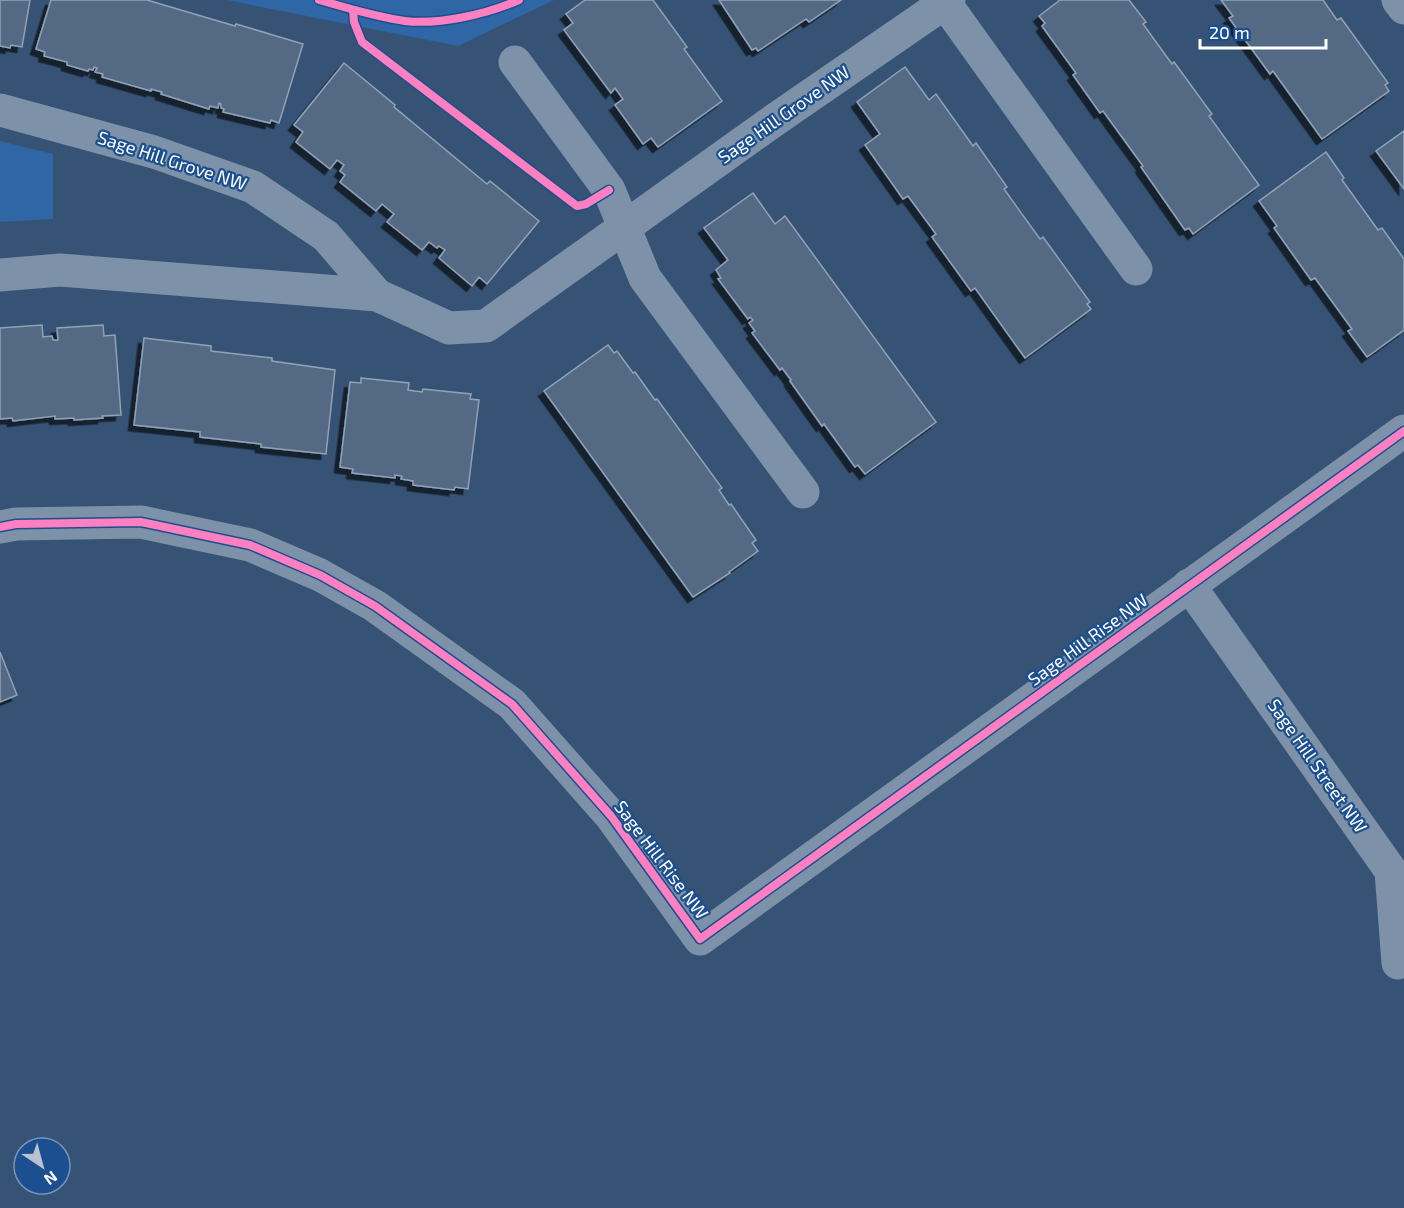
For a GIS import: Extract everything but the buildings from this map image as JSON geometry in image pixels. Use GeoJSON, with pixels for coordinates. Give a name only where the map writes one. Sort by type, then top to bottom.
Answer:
{"type":"FeatureCollection","features":[{"type":"Feature","properties":{"kind":"street"},"geometry":{"type":"LineString","coordinates":[[1398,0],[1404,8]]}},
{"type":"Feature","properties":{"kind":"street","name":"Sage Hill Grove NW"},"geometry":{"type":"LineString","coordinates":[[0,275],[60,270],[377,295],[449,328],[486,326],[776,119],[947,2],[1136,269]]}},
{"type":"Feature","properties":{"kind":"street"},"geometry":{"type":"LineString","coordinates":[[515,62],[609,190],[645,278],[803,492]]}},
{"type":"Feature","properties":{"kind":"street","name":"Sage Hill Grove NW"},"geometry":{"type":"LineString","coordinates":[[0,110],[154,152],[253,187],[326,236],[377,295]]}},
{"type":"Feature","properties":{"kind":"street","name":"Sage Hill Rise NW"},"geometry":{"type":"LineString","coordinates":[[0,527],[16,524],[141,522],[152,524],[250,545],[320,575],[375,606],[512,704],[611,816],[700,939],[1404,431]]}},
{"type":"Feature","properties":{"kind":"street","name":"Sage Hill Street NW"},"geometry":{"type":"LineString","coordinates":[[1189,585],[1392,872],[1398,963]]}},
{"type":"Feature","properties":{"kind":"shaded area"},"geometry":{"type":"Polygon","coordinates":[[[227,0],[554,0],[458,46],[227,0]]]}},
{"type":"Feature","properties":{"kind":"shaded area"},"geometry":{"type":"Polygon","coordinates":[[[0,141],[53,154],[53,219],[0,222],[0,141]]]}},
{"type":"Feature","properties":{"kind":"cycle path"},"geometry":{"type":"LineString","coordinates":[[319,0],[383,17],[419,22],[463,17],[493,10],[519,0]]}},
{"type":"Feature","properties":{"kind":"cycle path"},"geometry":{"type":"LineString","coordinates":[[353,10],[354,22],[362,42],[577,206],[586,204],[609,190]]}},
{"type":"Feature","properties":{"kind":"cycle path"},"geometry":{"type":"LineString","coordinates":[[0,527],[16,524],[141,522],[250,545],[320,575],[375,606],[512,704],[611,816],[700,939],[1404,431]]}}]}
